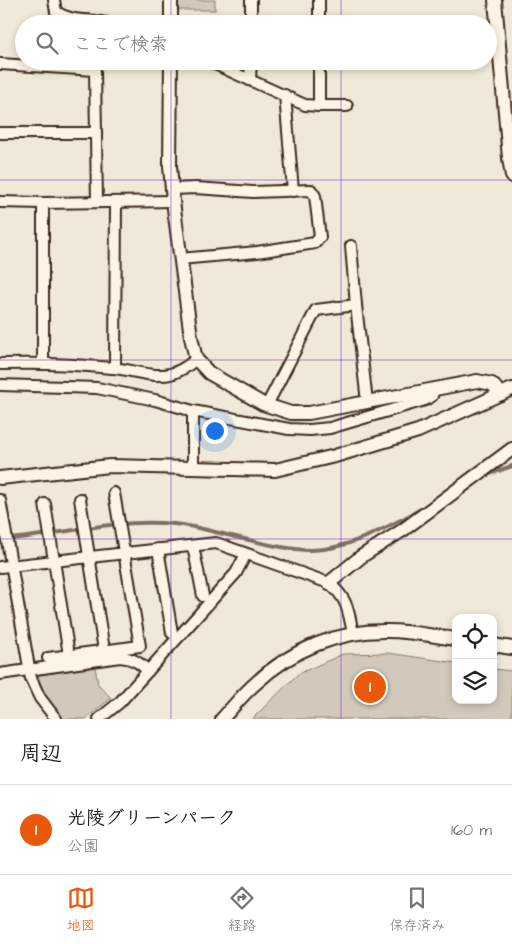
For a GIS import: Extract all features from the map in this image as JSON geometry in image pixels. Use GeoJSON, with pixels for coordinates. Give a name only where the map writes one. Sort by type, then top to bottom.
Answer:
{"type":"FeatureCollection","features":[{"type":"Feature","properties":{"kind":"street"},"geometry":{"type":"LineString","coordinates":[[54,0],[56,12],[60,15]]}},
{"type":"Feature","properties":{"kind":"street"},"geometry":{"type":"LineString","coordinates":[[171,0],[171,15]]}},
{"type":"Feature","properties":{"kind":"street"},"geometry":{"type":"LineString","coordinates":[[251,0],[251,15]]}},
{"type":"Feature","properties":{"kind":"street"},"geometry":{"type":"LineString","coordinates":[[319,0],[319,15]]}},
{"type":"Feature","properties":{"kind":"street"},"geometry":{"type":"LineString","coordinates":[[495,0],[507,87],[512,176]]}},
{"type":"Feature","properties":{"kind":"street"},"geometry":{"type":"LineString","coordinates":[[0,64],[15,65]]}},
{"type":"Feature","properties":{"kind":"street"},"geometry":{"type":"LineString","coordinates":[[95,70],[97,202]]}},
{"type":"Feature","properties":{"kind":"street"},"geometry":{"type":"LineString","coordinates":[[171,70],[170,166],[180,259],[191,338],[196,358],[209,373],[267,405],[291,413],[309,413],[477,381],[492,384],[507,392]]}},
{"type":"Feature","properties":{"kind":"street"},"geometry":{"type":"LineString","coordinates":[[228,70],[305,104],[347,106]]}},
{"type":"Feature","properties":{"kind":"street"},"geometry":{"type":"LineString","coordinates":[[250,70],[250,80]]}},
{"type":"Feature","properties":{"kind":"street"},"geometry":{"type":"LineString","coordinates":[[319,70],[319,106]]}},
{"type":"Feature","properties":{"kind":"street"},"geometry":{"type":"LineString","coordinates":[[285,95],[293,191]]}},
{"type":"Feature","properties":{"kind":"street"},"geometry":{"type":"LineString","coordinates":[[0,134],[96,132]]}},
{"type":"Feature","properties":{"kind":"street"},"geometry":{"type":"LineString","coordinates":[[0,202],[116,202],[172,195],[196,188],[252,192],[311,190],[315,196],[320,237],[315,243],[257,252],[180,259]]}},
{"type":"Feature","properties":{"kind":"street"},"geometry":{"type":"LineString","coordinates":[[115,368],[116,202]]}},
{"type":"Feature","properties":{"kind":"street"},"geometry":{"type":"LineString","coordinates":[[42,363],[43,203]]}},
{"type":"Feature","properties":{"kind":"street"},"geometry":{"type":"LineString","coordinates":[[351,246],[367,402]]}},
{"type":"Feature","properties":{"kind":"street"},"geometry":{"type":"LineString","coordinates":[[267,405],[316,310],[356,305]]}},
{"type":"Feature","properties":{"kind":"street"},"geometry":{"type":"LineString","coordinates":[[0,364],[42,363],[115,368],[161,376],[172,374],[188,366],[196,358]]}},
{"type":"Feature","properties":{"kind":"street"},"geometry":{"type":"LineString","coordinates":[[0,385],[97,388],[155,400],[193,411],[289,429],[310,430],[330,428],[425,400],[432,396],[434,389]]}},
{"type":"Feature","properties":{"kind":"street"},"geometry":{"type":"LineString","coordinates":[[0,478],[110,466],[275,470],[335,456],[418,432],[507,392]]}},
{"type":"Feature","properties":{"kind":"street"},"geometry":{"type":"LineString","coordinates":[[193,411],[193,469]]}},
{"type":"Feature","properties":{"kind":"street"},"geometry":{"type":"LineString","coordinates":[[329,583],[362,556],[403,530],[512,449]]}},
{"type":"Feature","properties":{"kind":"street"},"geometry":{"type":"LineString","coordinates":[[48,658],[140,646],[114,493]]}},
{"type":"Feature","properties":{"kind":"street"},"geometry":{"type":"LineString","coordinates":[[80,499],[104,650]]}},
{"type":"Feature","properties":{"kind":"street"},"geometry":{"type":"LineString","coordinates":[[0,500],[31,679],[40,698],[56,719]]}},
{"type":"Feature","properties":{"kind":"street"},"geometry":{"type":"LineString","coordinates":[[45,504],[69,655]]}},
{"type":"Feature","properties":{"kind":"street"},"geometry":{"type":"LineString","coordinates":[[0,567],[216,543],[329,583],[341,593],[348,608],[353,633]]}},
{"type":"Feature","properties":{"kind":"street"},"geometry":{"type":"LineString","coordinates":[[193,546],[203,596]]}},
{"type":"Feature","properties":{"kind":"street"},"geometry":{"type":"LineString","coordinates":[[158,549],[172,633]]}},
{"type":"Feature","properties":{"kind":"street"},"geometry":{"type":"LineString","coordinates":[[99,719],[120,702],[236,573],[246,554]]}},
{"type":"Feature","properties":{"kind":"street"},"geometry":{"type":"LineString","coordinates":[[222,719],[255,683],[275,667],[296,654],[328,639],[353,633],[389,631],[452,639]]}},
{"type":"Feature","properties":{"kind":"street"},"geometry":{"type":"LineString","coordinates":[[497,646],[512,648]]}},
{"type":"Feature","properties":{"kind":"street"},"geometry":{"type":"LineString","coordinates":[[0,674],[120,657],[131,658],[141,663],[148,671]]}},
{"type":"Feature","properties":{"kind":"shaded area"},"geometry":{"type":"Polygon","coordinates":[[[177,0],[215,0],[215,10],[177,10],[177,0]]]}},
{"type":"Feature","properties":{"kind":"shaded area"},"geometry":{"type":"Polygon","coordinates":[[[388,653],[452,662],[452,704],[497,704],[497,669],[512,671],[512,719],[252,719],[298,674],[343,654],[388,653]]]}},
{"type":"Feature","properties":{"kind":"shaded area"},"geometry":{"type":"Polygon","coordinates":[[[95,667],[98,684],[111,698],[86,719],[61,719],[44,693],[38,675],[95,667]]]}},
{"type":"Feature","properties":{"kind":"waterway"},"geometry":{"type":"LineString","coordinates":[[484,476],[512,466]]}},
{"type":"Feature","properties":{"kind":"waterway"},"geometry":{"type":"LineString","coordinates":[[0,540],[101,526],[162,523],[193,527],[295,549],[327,549],[356,541],[425,507]]}},
{"type":"Feature","properties":{"kind":"place","name":"光陵グリーンパーク"},"geometry":{"type":"Point","coordinates":[370,687]}}]}
